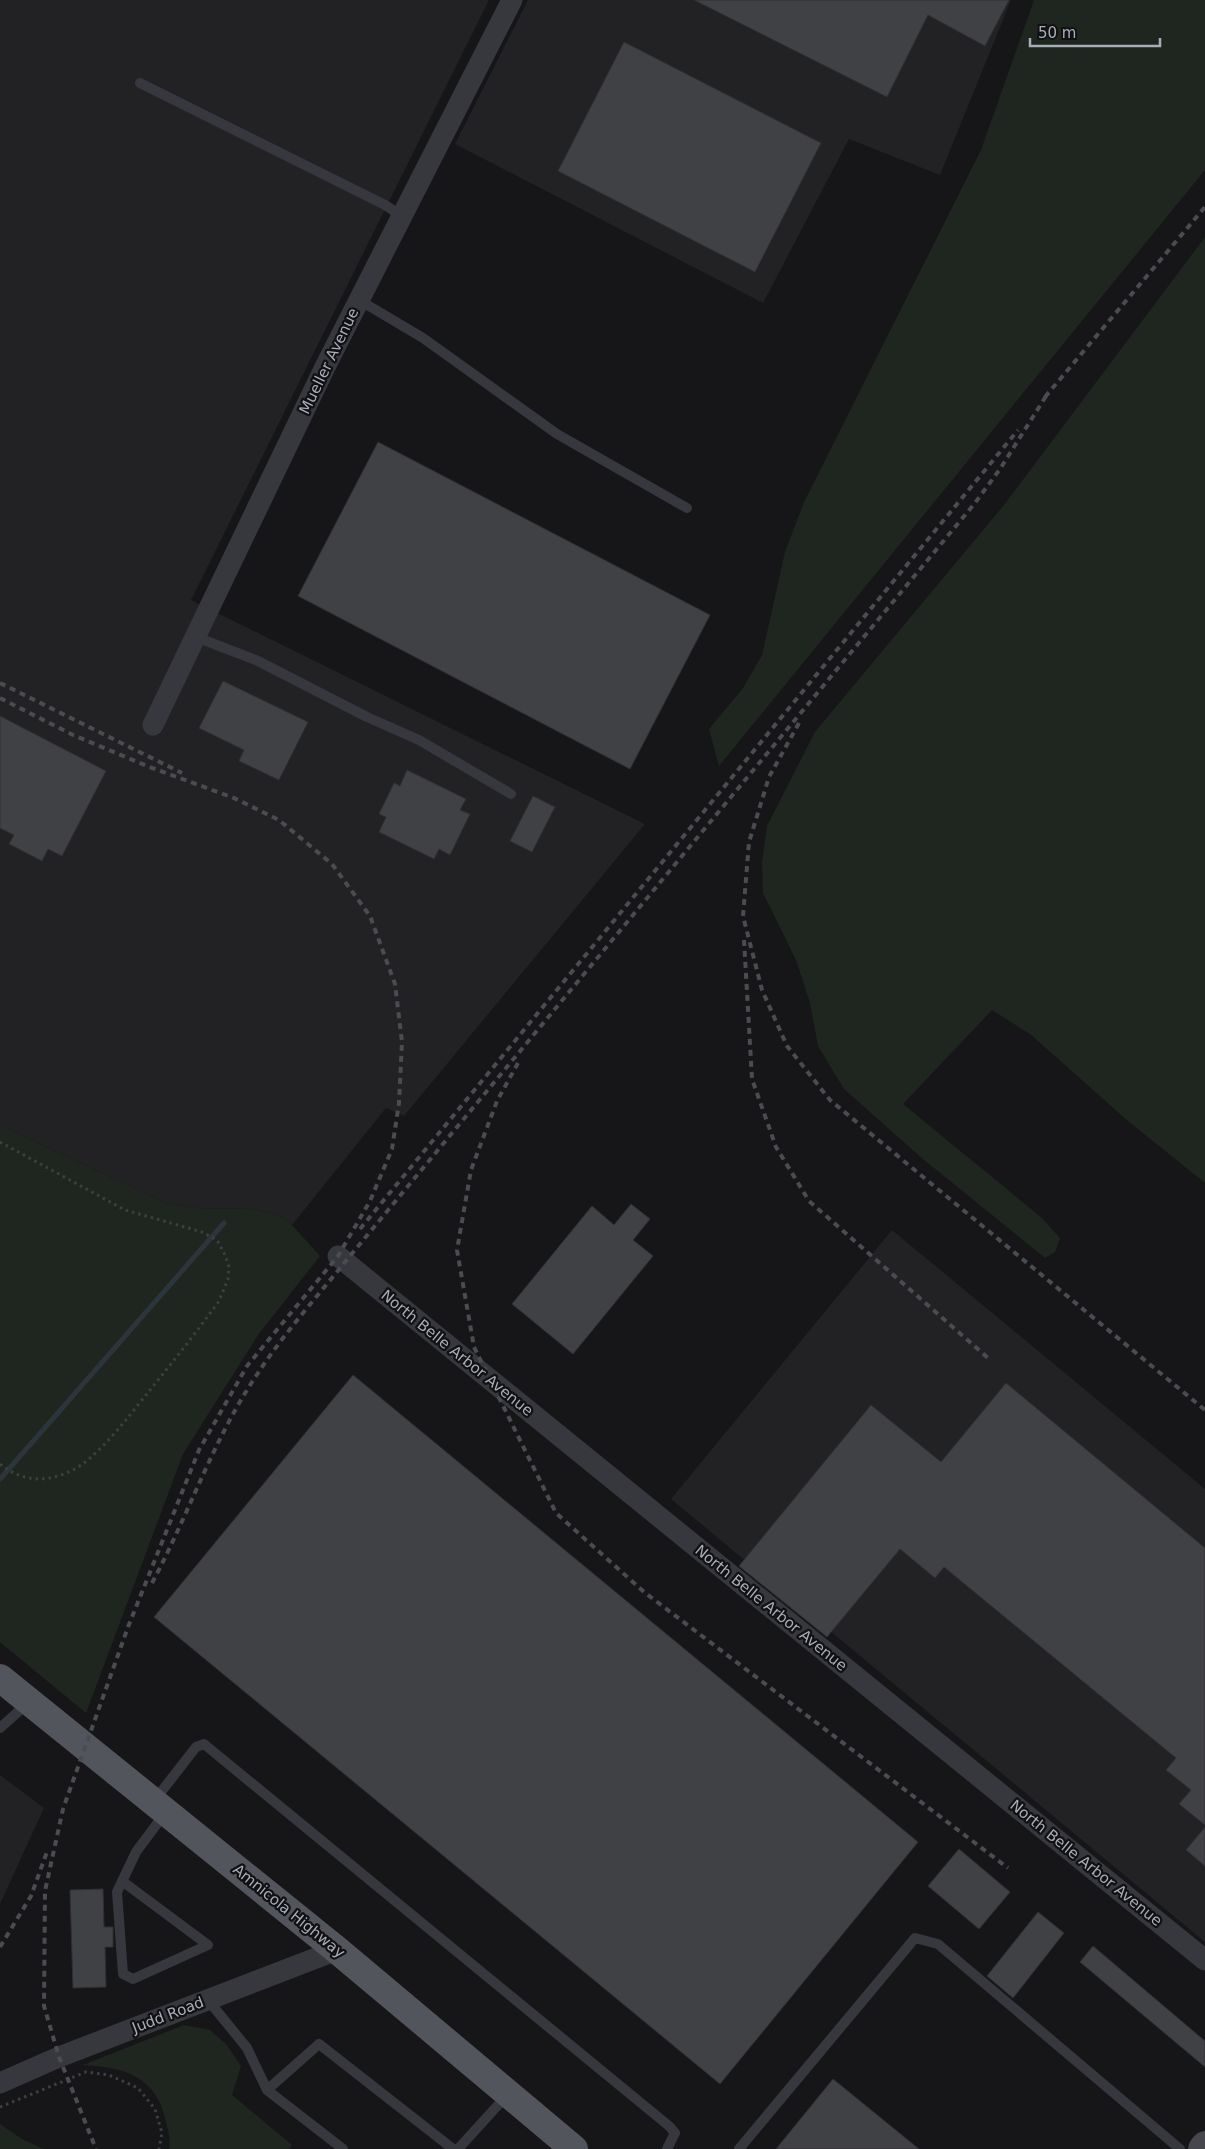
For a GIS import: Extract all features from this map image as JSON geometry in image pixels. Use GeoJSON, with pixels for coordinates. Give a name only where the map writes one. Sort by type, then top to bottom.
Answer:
{"type":"FeatureCollection","features":[{"type":"Feature","properties":{"kind":"main road","name":"Amnicola Highway"},"geometry":{"type":"LineString","coordinates":[[0,1678],[337,1950],[574,2149]]}},
{"type":"Feature","properties":{"kind":"street","name":"Mueller Avenue"},"geometry":{"type":"LineString","coordinates":[[153,725],[359,300],[512,0]]}},
{"type":"Feature","properties":{"kind":"street","name":"North Belle Arbor Avenue"},"geometry":{"type":"LineString","coordinates":[[338,1256],[1205,1960]]}},
{"type":"Feature","properties":{"kind":"street","name":"Judd Road"},"geometry":{"type":"LineString","coordinates":[[0,2083],[59,2057],[337,1950]]}},
{"type":"Feature","properties":{"kind":"street"},"geometry":{"type":"LineString","coordinates":[[1202,2149],[1205,2145]]}},
{"type":"Feature","properties":{"kind":"lane"},"geometry":{"type":"LineString","coordinates":[[140,83],[385,205],[402,216]]}},
{"type":"Feature","properties":{"kind":"lane"},"geometry":{"type":"LineString","coordinates":[[359,300],[423,338],[557,434],[687,508]]}},
{"type":"Feature","properties":{"kind":"lane"},"geometry":{"type":"LineString","coordinates":[[196,637],[258,661],[419,740],[511,794]]}},
{"type":"Feature","properties":{"kind":"lane"},"geometry":{"type":"LineString","coordinates":[[0,1728],[30,1702]]}},
{"type":"Feature","properties":{"kind":"lane"},"geometry":{"type":"LineString","coordinates":[[122,1881],[208,1945],[133,1979],[123,1974],[117,1892],[122,1881],[136,1852],[160,1807],[196,1747],[204,1744],[670,2126],[675,2133],[667,2149]]}},
{"type":"Feature","properties":{"kind":"lane"},"geometry":{"type":"LineString","coordinates":[[739,2149],[915,1938],[938,1944],[1180,2149]]}},
{"type":"Feature","properties":{"kind":"lane"},"geometry":{"type":"LineString","coordinates":[[208,2000],[247,2048],[267,2090],[343,2149]]}},
{"type":"Feature","properties":{"kind":"lane"},"geometry":{"type":"LineString","coordinates":[[267,2090],[319,2044],[453,2149]]}},
{"type":"Feature","properties":{"kind":"lane"},"geometry":{"type":"LineString","coordinates":[[458,2149],[508,2094]]}},
{"type":"Feature","properties":{"kind":"path"},"geometry":{"type":"LineString","coordinates":[[0,1142],[125,1210],[202,1232],[217,1240],[229,1267],[228,1279],[219,1301],[116,1432],[72,1471],[40,1479],[24,1479],[10,1472],[2,1465]]}},
{"type":"Feature","properties":{"kind":"path"},"geometry":{"type":"LineString","coordinates":[[0,2107],[86,2072],[110,2075],[138,2088],[155,2109],[162,2133],[159,2149]]}},
{"type":"Feature","properties":{"kind":"shaded area"},"geometry":{"type":"Polygon","coordinates":[[[0,0],[489,0],[191,600],[645,824],[404,1116],[386,1108],[292,1225],[280,1216],[251,1208],[204,1209],[168,1204],[0,1125],[0,0]]]}},
{"type":"Feature","properties":{"kind":"shaded area"},"geometry":{"type":"Polygon","coordinates":[[[528,0],[1011,0],[940,175],[849,139],[763,303],[455,144],[528,0]]]}},
{"type":"Feature","properties":{"kind":"shaded area"},"geometry":{"type":"Polygon","coordinates":[[[1034,0],[1205,0],[1205,170],[719,766],[709,729],[743,688],[762,655],[785,552],[804,502],[981,150],[1034,0]]]}},
{"type":"Feature","properties":{"kind":"shaded area"},"geometry":{"type":"Polygon","coordinates":[[[1205,237],[1205,1183],[1128,1121],[1030,1034],[992,1010],[903,1104],[1042,1218],[1060,1238],[1055,1252],[1045,1258],[923,1159],[844,1089],[818,1046],[810,1003],[796,960],[763,893],[762,862],[767,826],[815,732],[1004,505],[1205,237]]]}},
{"type":"Feature","properties":{"kind":"shaded area"},"geometry":{"type":"Polygon","coordinates":[[[0,1125],[168,1204],[204,1209],[251,1208],[280,1216],[292,1225],[320,1256],[258,1335],[183,1454],[86,1713],[0,1642],[0,1125]]]}},
{"type":"Feature","properties":{"kind":"shaded area"},"geometry":{"type":"Polygon","coordinates":[[[892,1230],[1205,1489],[1205,1942],[671,1499],[892,1230]]]}},
{"type":"Feature","properties":{"kind":"shaded area"},"geometry":{"type":"Polygon","coordinates":[[[0,1775],[44,1808],[0,1904],[0,1775]]]}},
{"type":"Feature","properties":{"kind":"shaded area"},"geometry":{"type":"Polygon","coordinates":[[[184,2025],[210,2030],[226,2044],[241,2066],[232,2095],[292,2145],[289,2149],[169,2149],[169,2136],[162,2107],[155,2094],[147,2085],[137,2077],[125,2072],[112,2068],[83,2065],[184,2025]]]}},
{"type":"Feature","properties":{"kind":"shaded area"},"geometry":{"type":"Polygon","coordinates":[[[0,2124],[22,2139],[44,2149],[0,2149],[0,2124]]]}},
{"type":"Feature","properties":{"kind":"building"},"geometry":{"type":"Polygon","coordinates":[[[694,0],[1009,0],[985,46],[928,15],[887,97],[694,0]]]}},
{"type":"Feature","properties":{"kind":"building"},"geometry":{"type":"Polygon","coordinates":[[[624,42],[821,143],[755,272],[558,171],[624,42]]]}},
{"type":"Feature","properties":{"kind":"building"},"geometry":{"type":"Polygon","coordinates":[[[378,442],[710,615],[630,769],[298,596],[378,442]]]}},
{"type":"Feature","properties":{"kind":"building"},"geometry":{"type":"Polygon","coordinates":[[[223,681],[308,722],[279,780],[239,761],[244,750],[199,728],[223,681]]]}},
{"type":"Feature","properties":{"kind":"building"},"geometry":{"type":"Polygon","coordinates":[[[0,716],[106,771],[62,856],[48,849],[42,861],[9,844],[14,835],[0,828],[0,716]]]}},
{"type":"Feature","properties":{"kind":"building"},"geometry":{"type":"Polygon","coordinates":[[[407,770],[466,799],[460,810],[470,814],[450,855],[439,849],[434,859],[379,832],[386,817],[379,814],[394,783],[400,786],[407,770]]]}},
{"type":"Feature","properties":{"kind":"building"},"geometry":{"type":"Polygon","coordinates":[[[533,796],[555,807],[532,852],[510,841],[533,796]]]}},
{"type":"Feature","properties":{"kind":"building"},"geometry":{"type":"Polygon","coordinates":[[[631,1204],[650,1219],[633,1240],[653,1256],[573,1354],[512,1304],[592,1206],[614,1225],[631,1204]]]}},
{"type":"Feature","properties":{"kind":"building"},"geometry":{"type":"Polygon","coordinates":[[[353,1375],[918,1842],[720,2084],[154,1617],[353,1375]]]}},
{"type":"Feature","properties":{"kind":"building"},"geometry":{"type":"Polygon","coordinates":[[[1006,1383],[1205,1548],[1205,1825],[1179,1804],[1191,1790],[1166,1770],[1176,1758],[944,1567],[935,1578],[900,1549],[827,1637],[739,1566],[871,1405],[941,1462],[1006,1383]]]}},
{"type":"Feature","properties":{"kind":"building"},"geometry":{"type":"Polygon","coordinates":[[[1205,1827],[1205,1866],[1186,1850],[1205,1827]]]}},
{"type":"Feature","properties":{"kind":"building"},"geometry":{"type":"Polygon","coordinates":[[[959,1849],[1010,1892],[979,1929],[928,1886],[959,1849]]]}},
{"type":"Feature","properties":{"kind":"building"},"geometry":{"type":"Polygon","coordinates":[[[103,1889],[104,1927],[113,1927],[113,1947],[105,1947],[106,1987],[73,1988],[70,1890],[103,1889]]]}},
{"type":"Feature","properties":{"kind":"building"},"geometry":{"type":"Polygon","coordinates":[[[1038,1912],[1064,1933],[1013,1998],[987,1976],[1038,1912]]]}},
{"type":"Feature","properties":{"kind":"building"},"geometry":{"type":"Polygon","coordinates":[[[1093,1946],[1205,2041],[1205,2067],[1080,1962],[1093,1946]]]}},
{"type":"Feature","properties":{"kind":"building"},"geometry":{"type":"Polygon","coordinates":[[[833,2079],[919,2149],[776,2149],[833,2079]]]}},
{"type":"Feature","properties":{"kind":"waterway"},"geometry":{"type":"LineString","coordinates":[[0,1479],[224,1223]]}},
{"type":"Feature","properties":{"kind":"railway"},"geometry":{"type":"LineString","coordinates":[[1045,397],[1205,207]]}},
{"type":"Feature","properties":{"kind":"railway"},"geometry":{"type":"LineString","coordinates":[[152,1583],[227,1426],[256,1376],[277,1347],[345,1262],[975,503],[1000,469],[1048,393]]}},
{"type":"Feature","properties":{"kind":"railway"},"geometry":{"type":"LineString","coordinates":[[360,1229],[1018,430]]}},
{"type":"Feature","properties":{"kind":"railway"},"geometry":{"type":"LineString","coordinates":[[0,683],[182,773]]}},
{"type":"Feature","properties":{"kind":"railway"},"geometry":{"type":"LineString","coordinates":[[0,698],[73,735],[147,766],[234,798],[279,820],[332,864],[370,916],[395,984],[402,1042],[399,1103],[392,1149],[370,1201],[338,1256],[247,1366],[199,1450],[128,1627],[63,1809],[45,1891],[44,2006],[59,2057],[96,2149]]}},
{"type":"Feature","properties":{"kind":"railway"},"geometry":{"type":"LineString","coordinates":[[799,723],[769,777],[749,842],[743,916],[762,990],[787,1046],[830,1100],[1205,1410]]}},
{"type":"Feature","properties":{"kind":"railway"},"geometry":{"type":"LineString","coordinates":[[744,940],[752,1079],[776,1147],[809,1201],[988,1358]]}},
{"type":"Feature","properties":{"kind":"railway"},"geometry":{"type":"LineString","coordinates":[[518,1063],[497,1101],[471,1170],[457,1250],[474,1347],[556,1513],[644,1592],[1008,1868]]}},
{"type":"Feature","properties":{"kind":"railway"},"geometry":{"type":"LineString","coordinates":[[0,1947],[31,1896],[48,1849]]}}]}
